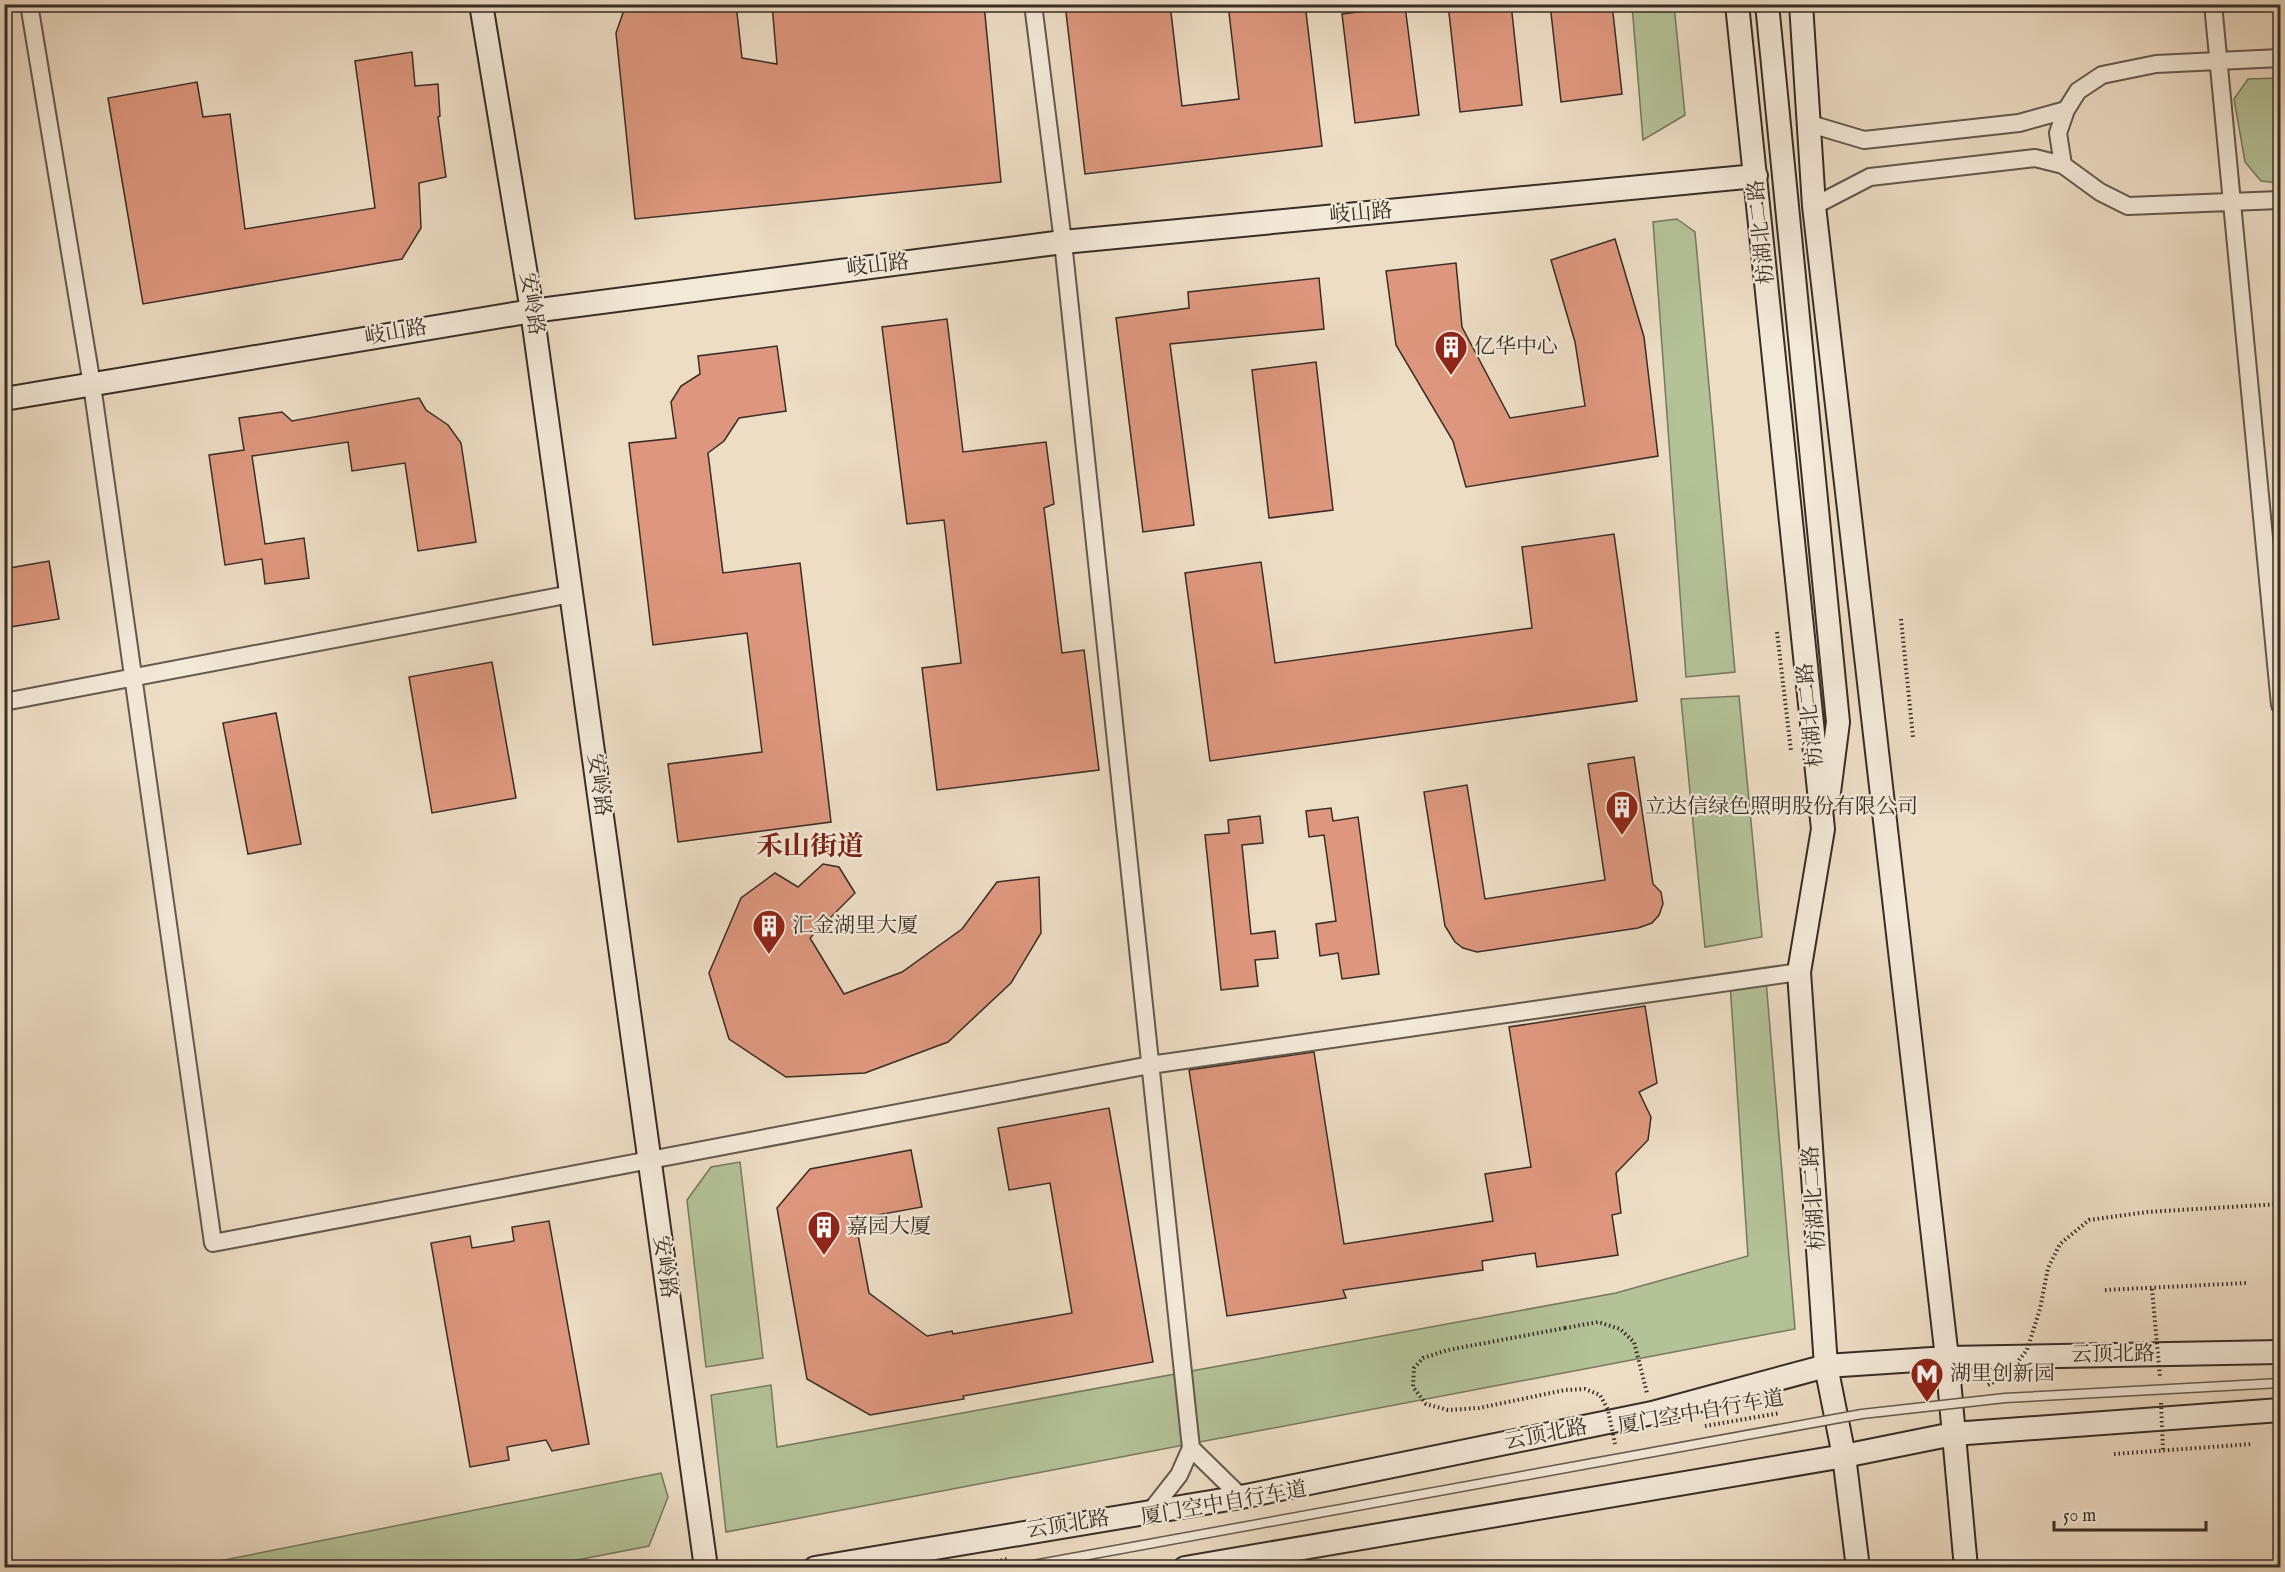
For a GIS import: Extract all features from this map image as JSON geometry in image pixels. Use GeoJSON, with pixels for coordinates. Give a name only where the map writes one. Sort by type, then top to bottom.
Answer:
{"type":"FeatureCollection","features":[{"type":"Feature","properties":{"kind":"main road","name":"安岭路"},"geometry":{"type":"LineString","coordinates":[[481,4],[532,311],[706,1568]]}},
{"type":"Feature","properties":{"kind":"main road","name":"枋湖北二路"},"geometry":{"type":"LineString","coordinates":[[1737,4],[1823,829],[1799,972],[1826,1366],[1844,1456],[1858,1568]]}},
{"type":"Feature","properties":{"kind":"main road"},"geometry":{"type":"LineString","coordinates":[[1767,4],[1838,722],[1823,829]]}},
{"type":"Feature","properties":{"kind":"main road"},"geometry":{"type":"LineString","coordinates":[[1801,4],[1814,206],[1947,1358],[1966,1568]]}},
{"type":"Feature","properties":{"kind":"main road","name":"岐山路"},"geometry":{"type":"LineString","coordinates":[[4,399],[532,311],[1063,242],[1756,176]]}},
{"type":"Feature","properties":{"kind":"main road","name":"云顶北路"},"geometry":{"type":"LineString","coordinates":[[815,1568],[1241,1497],[1652,1413],[1826,1366],[1947,1358],[2280,1352]]}},
{"type":"Feature","properties":{"kind":"main road"},"geometry":{"type":"LineString","coordinates":[[1185,1568],[1844,1456],[1953,1434],[2280,1410]]}},
{"type":"Feature","properties":{"kind":"street"},"geometry":{"type":"LineString","coordinates":[[29,4],[92,385],[213,1243],[1150,1065],[1799,972]]}},
{"type":"Feature","properties":{"kind":"street"},"geometry":{"type":"LineString","coordinates":[[1033,4],[1063,242],[1191,1448],[1179,1475],[1150,1512]]}},
{"type":"Feature","properties":{"kind":"street"},"geometry":{"type":"LineString","coordinates":[[2213,4],[2280,705]]}},
{"type":"Feature","properties":{"kind":"street"},"geometry":{"type":"LineString","coordinates":[[2064,165],[2058,133],[2066,110],[2078,91],[2102,75],[2156,64],[2280,58]]}},
{"type":"Feature","properties":{"kind":"street"},"geometry":{"type":"LineString","coordinates":[[1808,123],[1864,140],[2019,123],[2066,110]]}},
{"type":"Feature","properties":{"kind":"street"},"geometry":{"type":"LineString","coordinates":[[1814,206],[1870,177],[2035,158],[2064,165],[2100,192],[2128,206],[2280,200]]}},
{"type":"Feature","properties":{"kind":"street"},"geometry":{"type":"LineString","coordinates":[[4,702],[572,594]]}},
{"type":"Feature","properties":{"kind":"street"},"geometry":{"type":"LineString","coordinates":[[1191,1448],[1241,1497]]}},
{"type":"Feature","properties":{"kind":"lane"},"geometry":{"type":"LineString","coordinates":[[1017,1568],[1862,1414],[2005,1398],[2280,1383]]}},
{"type":"Feature","properties":{"kind":"path"},"geometry":{"type":"LineString","coordinates":[[1901,618],[1913,737]]}},
{"type":"Feature","properties":{"kind":"path"},"geometry":{"type":"LineString","coordinates":[[1777,632],[1791,751]]}},
{"type":"Feature","properties":{"kind":"path"},"geometry":{"type":"LineString","coordinates":[[1986,1387],[2006,1376],[2027,1350],[2040,1309],[2048,1268],[2060,1244],[2089,1220],[2147,1212],[2280,1204]]}},
{"type":"Feature","properties":{"kind":"path"},"geometry":{"type":"LineString","coordinates":[[2104,1290],[2246,1283]]}},
{"type":"Feature","properties":{"kind":"path"},"geometry":{"type":"LineString","coordinates":[[2152,1289],[2160,1385]]}},
{"type":"Feature","properties":{"kind":"path","name":"厦门空中自行车道"},"geometry":{"type":"LineString","coordinates":[[1604,1446],[1615,1444],[1608,1410],[1600,1395],[1585,1389],[1565,1390],[1479,1408],[1448,1410],[1426,1404],[1413,1387],[1414,1368],[1424,1358],[1448,1350],[1598,1322],[1620,1329],[1634,1342],[1652,1413]]}},
{"type":"Feature","properties":{"kind":"path"},"geometry":{"type":"LineString","coordinates":[[2161,1395],[2163,1450]]}},
{"type":"Feature","properties":{"kind":"path","name":"厦门空中自行车道"},"geometry":{"type":"LineString","coordinates":[[1697,1428],[1767,1414],[1790,1412]]}},
{"type":"Feature","properties":{"kind":"path"},"geometry":{"type":"LineString","coordinates":[[2114,1454],[2252,1444]]}},
{"type":"Feature","properties":{"kind":"path"},"geometry":{"type":"LineString","coordinates":[[961,1568],[1018,1557]]}},
{"type":"Feature","properties":{"kind":"green space"},"geometry":{"type":"Polygon","coordinates":[[[1632,5],[1674,5],[1685,115],[1643,140],[1632,5]]]}},
{"type":"Feature","properties":{"kind":"green space"},"geometry":{"type":"Polygon","coordinates":[[[2280,78],[2280,183],[2261,181],[2245,162],[2234,99],[2248,79],[2280,78]]]}},
{"type":"Feature","properties":{"kind":"green space"},"geometry":{"type":"Polygon","coordinates":[[[1677,219],[1695,232],[1735,672],[1686,677],[1653,222],[1677,219]]]}},
{"type":"Feature","properties":{"kind":"green space"},"geometry":{"type":"Polygon","coordinates":[[[1739,696],[1762,937],[1705,947],[1681,699],[1739,696]]]}},
{"type":"Feature","properties":{"kind":"green space"},"geometry":{"type":"Polygon","coordinates":[[[1766,980],[1795,1329],[726,1532],[711,1395],[771,1385],[777,1447],[1616,1293],[1748,1256],[1730,983],[1766,980]]]}},
{"type":"Feature","properties":{"kind":"green space"},"geometry":{"type":"Polygon","coordinates":[[[740,1162],[763,1358],[706,1367],[687,1200],[711,1167],[740,1162]]]}},
{"type":"Feature","properties":{"kind":"green space"},"geometry":{"type":"Polygon","coordinates":[[[661,1473],[668,1497],[649,1546],[536,1568],[189,1567],[661,1473]]]}},
{"type":"Feature","properties":{"kind":"building"},"geometry":{"type":"Polygon","coordinates":[[[626,4],[736,4],[742,58],[777,64],[772,4],[984,4],[1001,182],[635,219],[616,33],[626,4]]]}},
{"type":"Feature","properties":{"kind":"building"},"geometry":{"type":"Polygon","coordinates":[[[1065,4],[1170,4],[1182,106],[1239,99],[1228,4],[1305,4],[1322,146],[1085,174],[1065,4]]]}},
{"type":"Feature","properties":{"kind":"building"},"geometry":{"type":"Polygon","coordinates":[[[1448,4],[1511,4],[1522,105],[1460,112],[1448,4]]]}},
{"type":"Feature","properties":{"kind":"building"},"geometry":{"type":"Polygon","coordinates":[[[1550,4],[1612,4],[1622,94],[1561,102],[1550,4]]]}},
{"type":"Feature","properties":{"kind":"building"},"geometry":{"type":"Polygon","coordinates":[[[1405,6],[1419,115],[1355,123],[1342,14],[1405,6]]]}},
{"type":"Feature","properties":{"kind":"building"},"geometry":{"type":"Polygon","coordinates":[[[412,52],[415,86],[438,84],[440,116],[438,117],[446,177],[419,183],[421,228],[402,259],[143,304],[108,98],[197,82],[203,117],[230,114],[245,229],[375,208],[355,61],[412,52]]]}},
{"type":"Feature","properties":{"kind":"building","name":"亿华中心"},"geometry":{"type":"Polygon","coordinates":[[[1615,239],[1644,337],[1658,456],[1466,487],[1453,441],[1396,345],[1386,271],[1456,263],[1462,327],[1510,418],[1585,406],[1575,342],[1551,260],[1615,239]]]}},
{"type":"Feature","properties":{"kind":"building"},"geometry":{"type":"Polygon","coordinates":[[[1319,278],[1324,329],[1170,344],[1194,525],[1143,532],[1116,318],[1189,308],[1188,292],[1319,278]]]}},
{"type":"Feature","properties":{"kind":"building"},"geometry":{"type":"Polygon","coordinates":[[[947,319],[963,452],[1046,442],[1054,504],[1044,508],[1062,653],[1084,650],[1099,770],[937,790],[922,668],[961,663],[944,520],[907,524],[882,327],[947,319]]]}},
{"type":"Feature","properties":{"kind":"building"},"geometry":{"type":"Polygon","coordinates":[[[777,346],[786,411],[739,418],[724,441],[708,453],[723,573],[800,563],[831,822],[678,842],[668,764],[762,752],[747,633],[653,645],[629,443],[676,438],[671,402],[681,386],[700,374],[698,356],[777,346]]]}},
{"type":"Feature","properties":{"kind":"building"},"geometry":{"type":"Polygon","coordinates":[[[1316,362],[1333,510],[1269,518],[1252,370],[1316,362]]]}},
{"type":"Feature","properties":{"kind":"building"},"geometry":{"type":"Polygon","coordinates":[[[419,398],[426,410],[448,425],[461,443],[476,542],[418,551],[405,463],[352,471],[348,442],[252,456],[265,544],[304,538],[309,578],[265,584],[262,559],[225,565],[209,455],[244,450],[239,418],[282,412],[292,421],[419,398]]]}},
{"type":"Feature","properties":{"kind":"building"},"geometry":{"type":"Polygon","coordinates":[[[1614,534],[1637,701],[1210,761],[1185,573],[1261,562],[1275,663],[1532,628],[1522,547],[1614,534]]]}},
{"type":"Feature","properties":{"kind":"building"},"geometry":{"type":"Polygon","coordinates":[[[49,561],[59,619],[4,628],[4,569],[49,561]]]}},
{"type":"Feature","properties":{"kind":"building"},"geometry":{"type":"Polygon","coordinates":[[[492,662],[516,798],[432,813],[409,677],[492,662]]]}},
{"type":"Feature","properties":{"kind":"building"},"geometry":{"type":"Polygon","coordinates":[[[276,713],[301,844],[248,854],[223,723],[276,713]]]}},
{"type":"Feature","properties":{"kind":"building","name":"立达信绿色照明股份有限公司"},"geometry":{"type":"Polygon","coordinates":[[[1634,757],[1653,884],[1661,892],[1663,904],[1659,915],[1652,923],[1638,928],[1477,952],[1463,948],[1455,942],[1445,926],[1424,792],[1467,785],[1485,899],[1605,880],[1588,764],[1634,757]]]}},
{"type":"Feature","properties":{"kind":"building"},"geometry":{"type":"Polygon","coordinates":[[[1331,808],[1333,821],[1358,817],[1379,974],[1342,979],[1338,953],[1320,956],[1316,924],[1336,921],[1324,835],[1309,837],[1306,811],[1331,808]]]}},
{"type":"Feature","properties":{"kind":"building"},"geometry":{"type":"Polygon","coordinates":[[[1260,816],[1263,843],[1242,845],[1251,934],[1275,931],[1278,958],[1255,960],[1258,986],[1221,990],[1205,835],[1229,833],[1228,820],[1260,816]]]}},
{"type":"Feature","properties":{"kind":"building","name":"汇金湖里大厦"},"geometry":{"type":"Polygon","coordinates":[[[823,864],[839,867],[855,893],[810,938],[844,994],[902,972],[962,929],[997,882],[1039,877],[1041,933],[1011,983],[948,1042],[865,1073],[786,1077],[729,1039],[709,973],[741,898],[775,873],[798,887],[823,864]]]}},
{"type":"Feature","properties":{"kind":"building"},"geometry":{"type":"Polygon","coordinates":[[[1645,1006],[1657,1083],[1639,1092],[1651,1117],[1648,1140],[1616,1173],[1621,1213],[1612,1215],[1618,1255],[1537,1267],[1535,1253],[1482,1261],[1483,1270],[1343,1290],[1346,1298],[1227,1316],[1189,1070],[1314,1052],[1344,1244],[1493,1221],[1485,1174],[1531,1167],[1509,1027],[1645,1006]]]}},
{"type":"Feature","properties":{"kind":"building"},"geometry":{"type":"Polygon","coordinates":[[[1109,1108],[1153,1362],[870,1415],[807,1379],[777,1208],[810,1169],[911,1150],[922,1207],[855,1219],[869,1293],[927,1336],[952,1331],[953,1334],[1072,1313],[1050,1183],[1009,1190],[998,1128],[1109,1108]]]}},
{"type":"Feature","properties":{"kind":"building"},"geometry":{"type":"Polygon","coordinates":[[[549,1221],[589,1444],[552,1451],[546,1440],[507,1447],[509,1460],[470,1467],[431,1243],[470,1236],[472,1248],[514,1241],[512,1227],[549,1221]]]}},
{"type":"Feature","properties":{"kind":"place","name":"亿华中心"},"geometry":{"type":"Point","coordinates":[1451,376]}},
{"type":"Feature","properties":{"kind":"place","name":"立达信绿色照明股份有限公司"},"geometry":{"type":"Point","coordinates":[1622,836]}},
{"type":"Feature","properties":{"kind":"place","name":"汇金湖里大厦"},"geometry":{"type":"Point","coordinates":[769,955]}},
{"type":"Feature","properties":{"kind":"place","name":"嘉园大厦"},"geometry":{"type":"Point","coordinates":[824,1256]}},
{"type":"Feature","properties":{"kind":"place","name":"湖里创新园"},"geometry":{"type":"Point","coordinates":[1927,1403]}},
{"type":"Feature","properties":{"kind":"district","name":"禾山街道"},"geometry":{"type":"Point","coordinates":[810,848]}}]}
